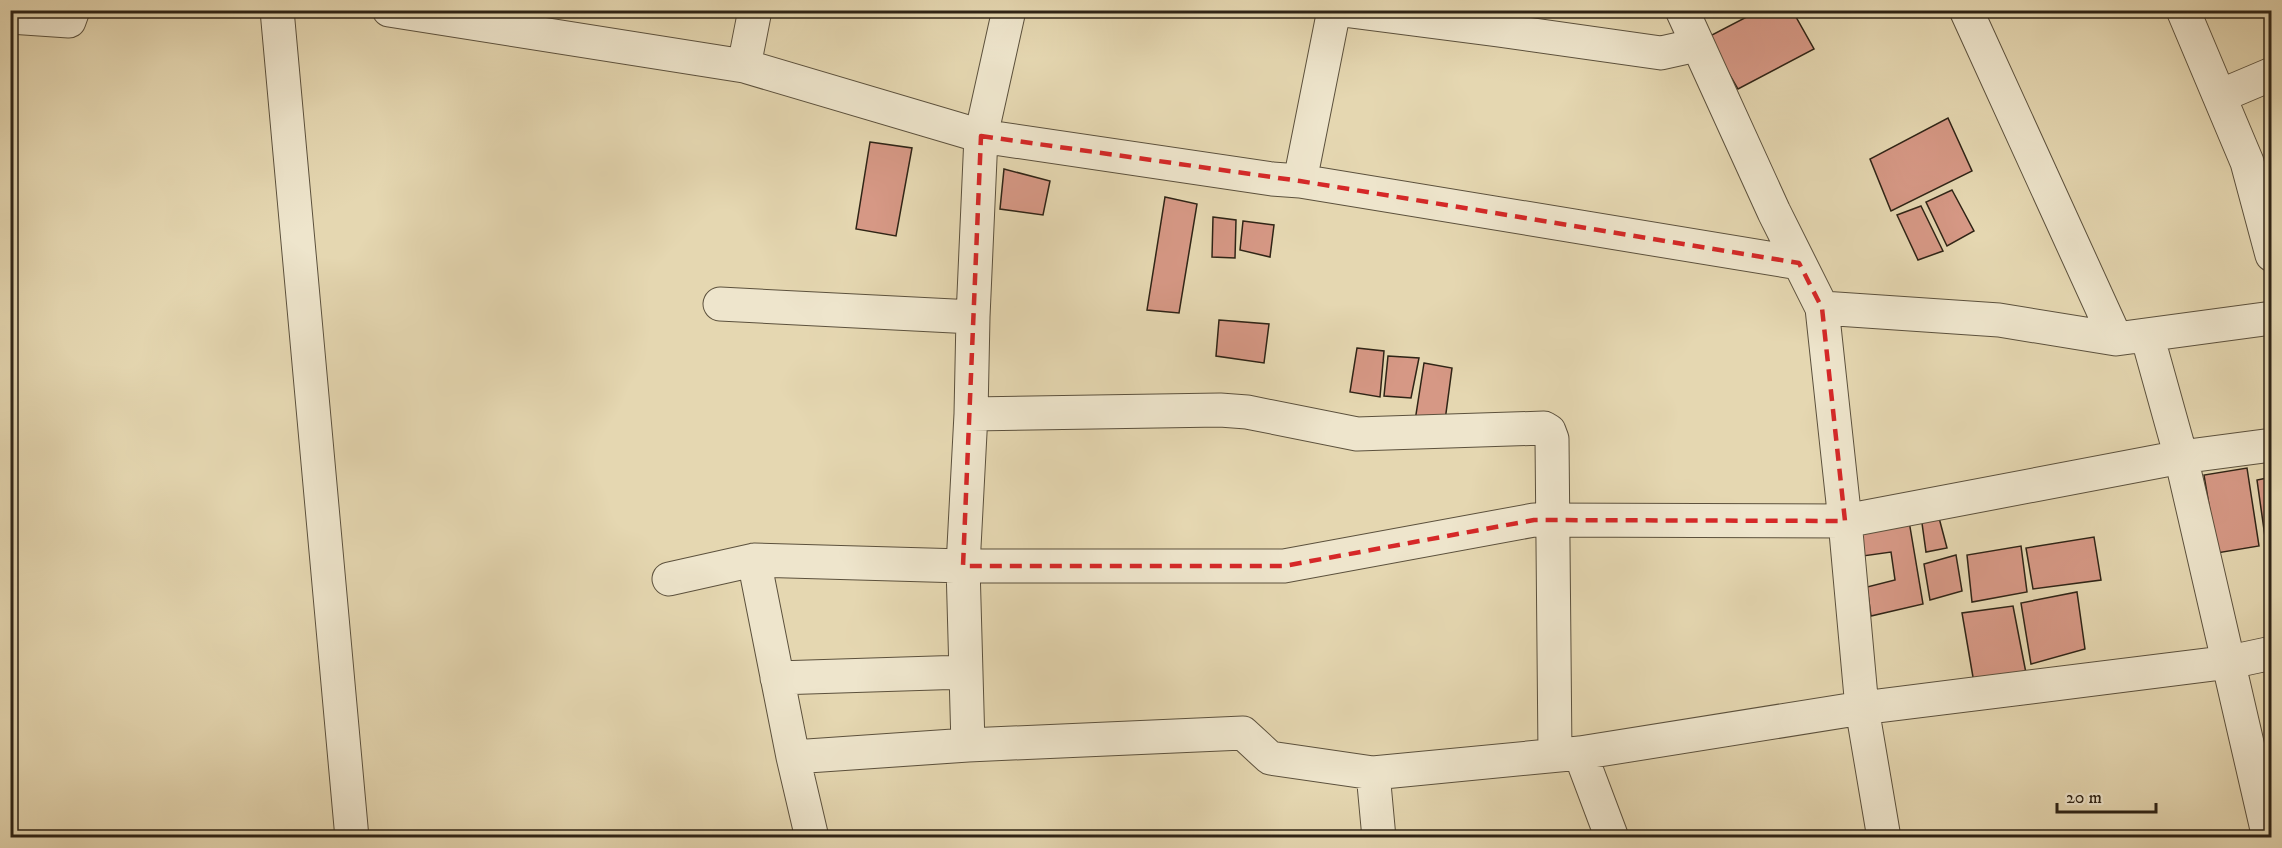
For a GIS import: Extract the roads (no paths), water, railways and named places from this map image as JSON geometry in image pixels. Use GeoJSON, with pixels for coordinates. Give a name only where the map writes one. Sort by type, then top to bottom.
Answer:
{"type":"FeatureCollection","features":[{"type":"Feature","properties":{"kind":"street"},"geometry":{"type":"LineString","coordinates":[[10,17],[69,21],[73,10]]}},
{"type":"Feature","properties":{"kind":"street"},"geometry":{"type":"LineString","coordinates":[[277,10],[352,837]]}},
{"type":"Feature","properties":{"kind":"street"},"geometry":{"type":"LineString","coordinates":[[744,66],[755,10]]}},
{"type":"Feature","properties":{"kind":"street"},"geometry":{"type":"LineString","coordinates":[[968,745],[963,566],[981,136],[1009,10]]}},
{"type":"Feature","properties":{"kind":"street"},"geometry":{"type":"LineString","coordinates":[[1300,181],[1334,10]]}},
{"type":"Feature","properties":{"kind":"street"},"geometry":{"type":"LineString","coordinates":[[1343,10],[1662,53],[1697,45]]}},
{"type":"Feature","properties":{"kind":"street"},"geometry":{"type":"LineString","coordinates":[[1682,10],[1822,308],[1862,708],[1884,837]]}},
{"type":"Feature","properties":{"kind":"street"},"geometry":{"type":"LineString","coordinates":[[1966,10],[2132,337],[2181,457],[2269,837]]}},
{"type":"Feature","properties":{"kind":"street"},"geometry":{"type":"LineString","coordinates":[[2182,10],[2247,162],[2271,255]]}},
{"type":"Feature","properties":{"kind":"street"},"geometry":{"type":"LineString","coordinates":[[400,11],[744,66],[981,136],[1272,179],[1300,181],[1799,263]]}},
{"type":"Feature","properties":{"kind":"street"},"geometry":{"type":"LineString","coordinates":[[2220,96],[2271,74]]}},
{"type":"Feature","properties":{"kind":"street"},"geometry":{"type":"LineString","coordinates":[[720,303],[973,317]]}},
{"type":"Feature","properties":{"kind":"street"},"geometry":{"type":"LineString","coordinates":[[1822,308],[1999,320],[2132,337],[2271,318]]}},
{"type":"Feature","properties":{"kind":"street"},"geometry":{"type":"LineString","coordinates":[[971,414],[1220,411],[1247,412],[1358,434],[1544,428],[1549,431],[1552,439],[1553,520],[1567,754],[1612,837]]}},
{"type":"Feature","properties":{"kind":"street"},"geometry":{"type":"LineString","coordinates":[[669,579],[753,560],[963,566],[1284,566],[1534,520],[1845,520],[2181,457],[2271,445]]}},
{"type":"Feature","properties":{"kind":"street"},"geometry":{"type":"LineString","coordinates":[[753,560],[793,757],[812,837]]}},
{"type":"Feature","properties":{"kind":"street"},"geometry":{"type":"LineString","coordinates":[[793,757],[968,745],[1243,733],[1270,758],[1373,773],[1567,754],[1862,708],[2230,663],[2271,653]]}},
{"type":"Feature","properties":{"kind":"street"},"geometry":{"type":"LineString","coordinates":[[777,678],[966,672]]}},
{"type":"Feature","properties":{"kind":"street"},"geometry":{"type":"LineString","coordinates":[[1373,773],[1378,837]]}}]}
